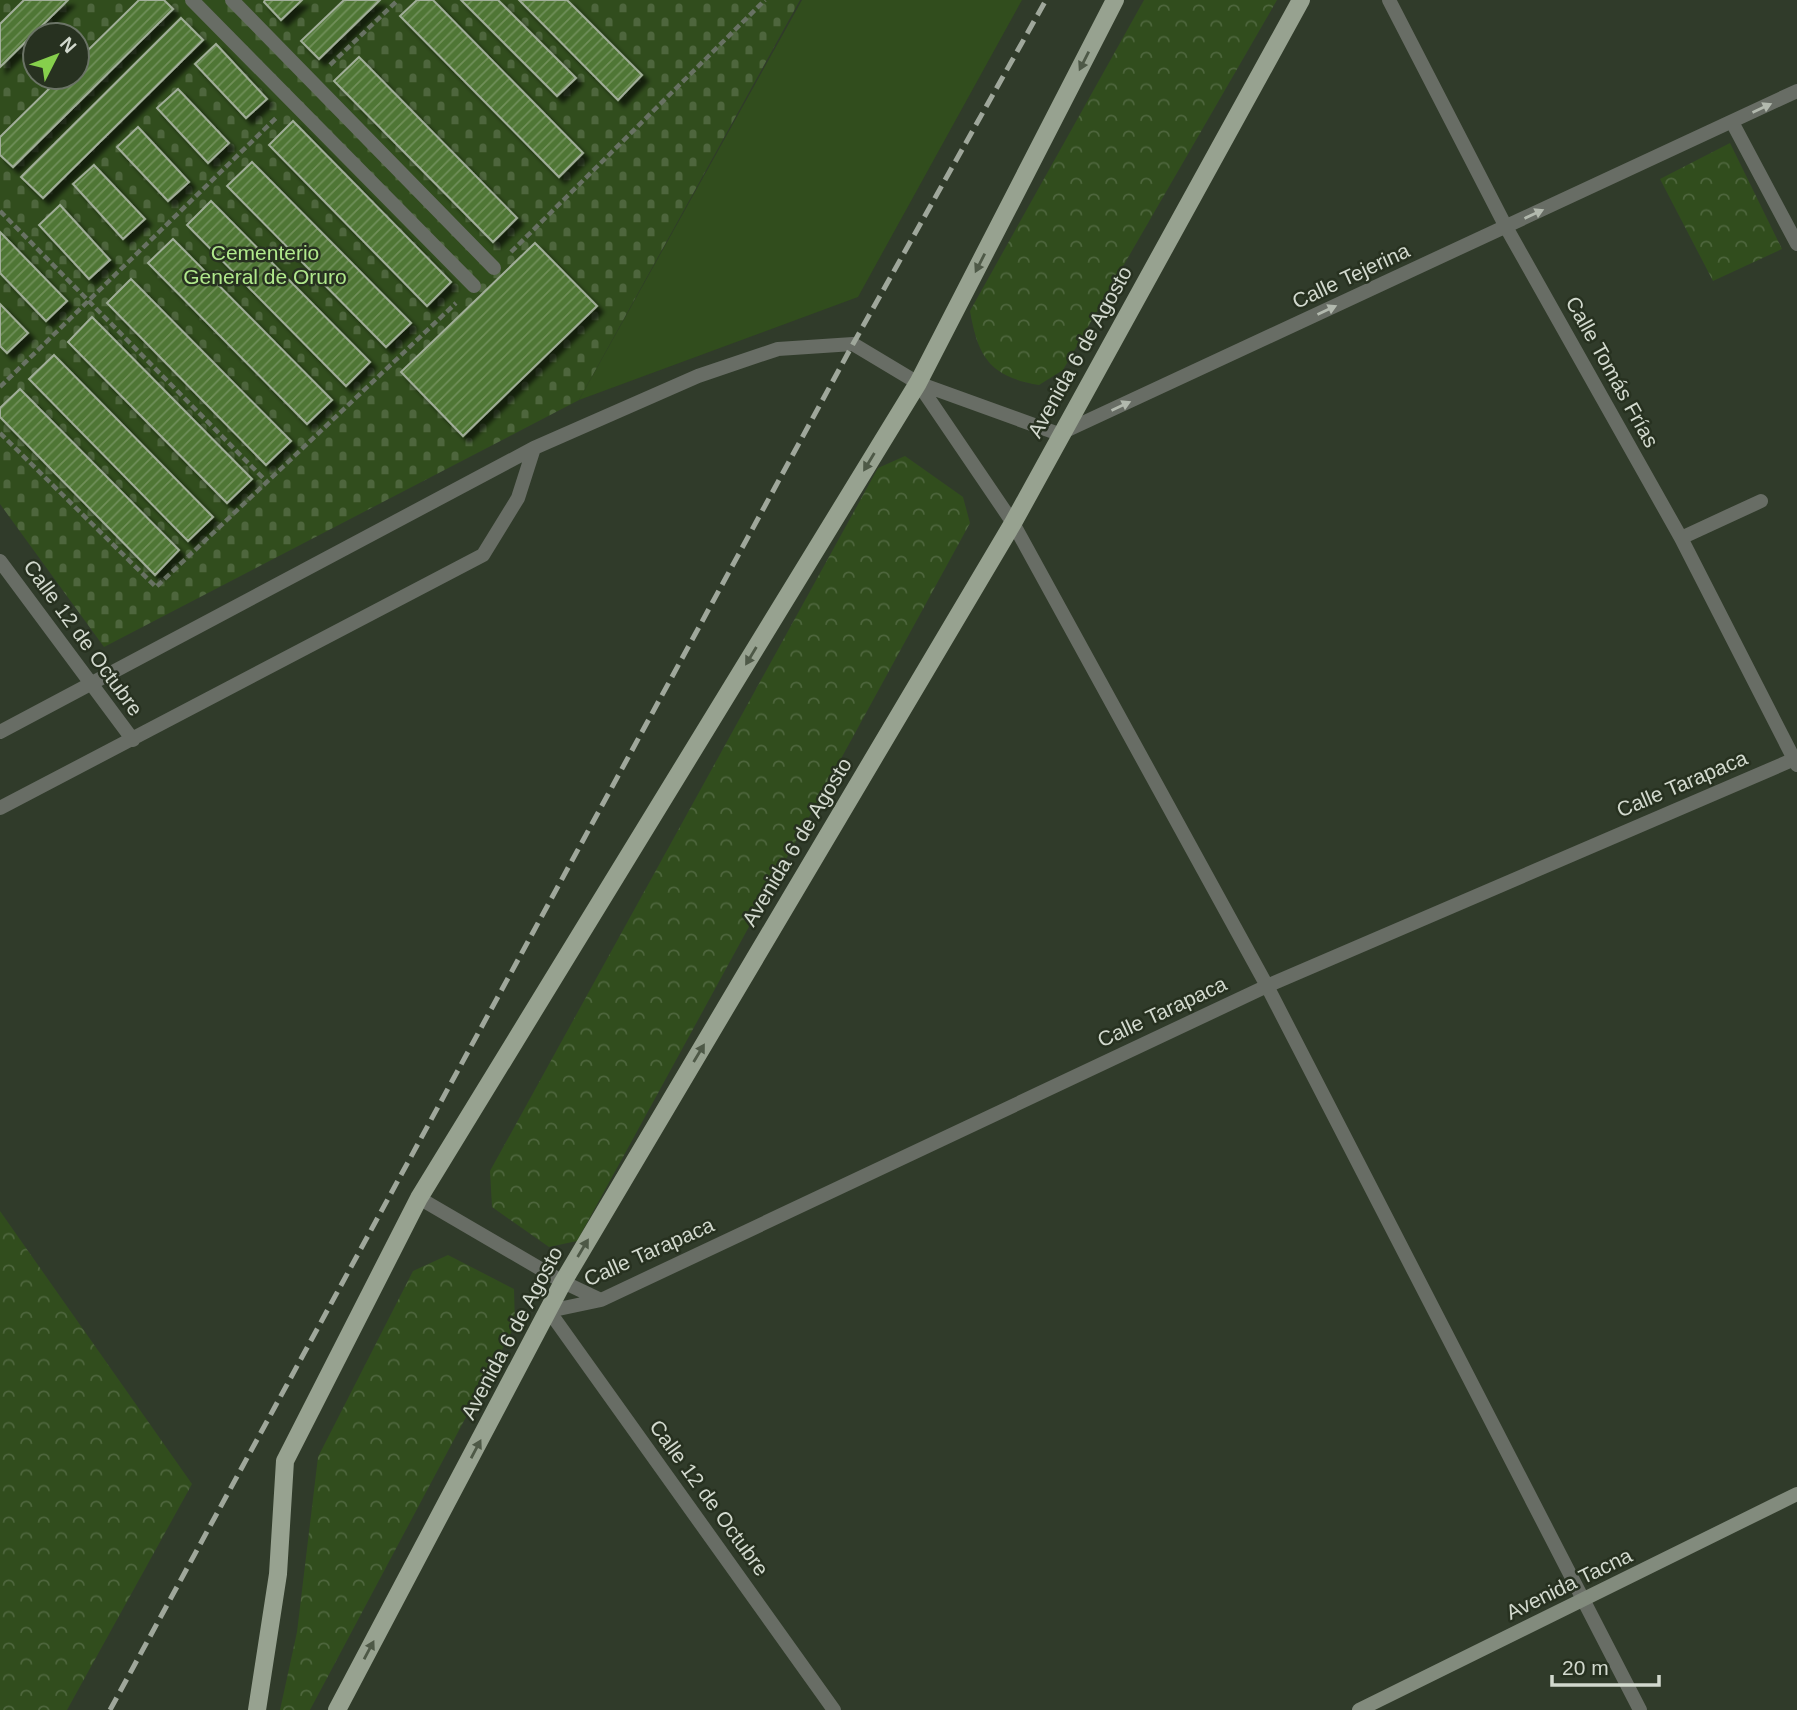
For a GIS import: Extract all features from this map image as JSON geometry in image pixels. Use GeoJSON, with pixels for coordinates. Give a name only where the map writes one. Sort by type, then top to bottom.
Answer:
{"type":"FeatureCollection","features":[{"type":"Feature","properties":{"kind":"main road"},"geometry":{"type":"LineString","coordinates":[[257,1710],[278,1574],[285,1461],[419,1198],[918,383],[1115,0]]}},
{"type":"Feature","properties":{"kind":"main road","name":"Avenida 6 de Agosto"},"geometry":{"type":"LineString","coordinates":[[337,1710],[563,1282],[1013,523],[1059,435],[1301,0]]}},
{"type":"Feature","properties":{"kind":"main road","name":"Avenida Tacna"},"geometry":{"type":"LineString","coordinates":[[1359,1710],[1797,1494]]}},
{"type":"Feature","properties":{"kind":"street"},"geometry":{"type":"LineString","coordinates":[[192,0],[474,286]]}},
{"type":"Feature","properties":{"kind":"street"},"geometry":{"type":"LineString","coordinates":[[232,0],[494,268]]}},
{"type":"Feature","properties":{"kind":"street","name":"Calle Tomás Frías"},"geometry":{"type":"LineString","coordinates":[[1389,0],[1506,227],[1681,538],[1796,760]]}},
{"type":"Feature","properties":{"kind":"street","name":"Calle Tejerina"},"geometry":{"type":"LineString","coordinates":[[1059,435],[1797,91]]}},
{"type":"Feature","properties":{"kind":"street"},"geometry":{"type":"LineString","coordinates":[[1732,122],[1797,244]]}},
{"type":"Feature","properties":{"kind":"street"},"geometry":{"type":"LineString","coordinates":[[0,732],[534,448],[698,376],[778,349],[853,344],[918,383],[1059,435]]}},
{"type":"Feature","properties":{"kind":"street"},"geometry":{"type":"LineString","coordinates":[[918,383],[1013,523],[1266,986],[1640,1710]]}},
{"type":"Feature","properties":{"kind":"street"},"geometry":{"type":"LineString","coordinates":[[0,808],[483,555],[519,498],[534,448]]}},
{"type":"Feature","properties":{"kind":"street"},"geometry":{"type":"LineString","coordinates":[[1681,538],[1761,501]]}},
{"type":"Feature","properties":{"kind":"street","name":"Calle 12 de Octubre"},"geometry":{"type":"LineString","coordinates":[[0,561],[133,740]]}},
{"type":"Feature","properties":{"kind":"street","name":"Calle Tarapaca"},"geometry":{"type":"LineString","coordinates":[[549,1311],[601,1300],[1266,986],[1796,760]]}},
{"type":"Feature","properties":{"kind":"street"},"geometry":{"type":"LineString","coordinates":[[419,1198],[563,1282],[601,1300]]}},
{"type":"Feature","properties":{"kind":"street","name":"Calle 12 de Octubre"},"geometry":{"type":"LineString","coordinates":[[549,1311],[834,1710]]}},
{"type":"Feature","properties":{"kind":"path"},"geometry":{"type":"LineString","coordinates":[[312,82],[398,0]]}},
{"type":"Feature","properties":{"kind":"path"},"geometry":{"type":"LineString","coordinates":[[0,387],[292,102]]}},
{"type":"Feature","properties":{"kind":"path"},"geometry":{"type":"LineString","coordinates":[[0,211],[267,482]]}},
{"type":"Feature","properties":{"kind":"path"},"geometry":{"type":"LineString","coordinates":[[0,433],[156,587]]}},
{"type":"Feature","properties":{"kind":"green space","name":"Cementerio General de Oruro"},"geometry":{"type":"Polygon","coordinates":[[[0,0],[800,0],[579,400],[104,647],[0,504],[0,0]]]}},
{"type":"Feature","properties":{"kind":"green space"},"geometry":{"type":"Polygon","coordinates":[[[802,0],[1022,0],[858,297],[579,400],[802,0]]]}},
{"type":"Feature","properties":{"kind":"green space"},"geometry":{"type":"Polygon","coordinates":[[[1144,0],[1277,0],[1063,370],[1039,385],[1009,377],[990,363],[983,353],[977,341],[970,311],[1144,0]]]}},
{"type":"Feature","properties":{"kind":"green space"},"geometry":{"type":"Polygon","coordinates":[[[1730,143],[1782,249],[1713,281],[1660,179],[1730,143]]]}},
{"type":"Feature","properties":{"kind":"green space"},"geometry":{"type":"Polygon","coordinates":[[[905,456],[963,497],[970,523],[577,1241],[549,1247],[492,1207],[490,1171],[878,468],[905,456]]]}},
{"type":"Feature","properties":{"kind":"green space"},"geometry":{"type":"Polygon","coordinates":[[[0,1211],[192,1484],[67,1710],[0,1710],[0,1211]]]}},
{"type":"Feature","properties":{"kind":"green space"},"geometry":{"type":"Polygon","coordinates":[[[448,1255],[514,1289],[515,1325],[310,1710],[280,1710],[297,1632],[318,1457],[413,1271],[448,1255]]]}},
{"type":"Feature","properties":{"kind":"building"},"geometry":{"type":"Polygon","coordinates":[[[24,0],[68,0],[47,21],[21,21],[21,46],[0,67],[0,24],[24,0]]]}},
{"type":"Feature","properties":{"kind":"building"},"geometry":{"type":"Polygon","coordinates":[[[139,0],[164,0],[173,9],[91,90],[91,47],[139,0]]]}},
{"type":"Feature","properties":{"kind":"building"},"geometry":{"type":"Polygon","coordinates":[[[265,0],[302,0],[281,20],[265,0]]]}},
{"type":"Feature","properties":{"kind":"building"},"geometry":{"type":"Polygon","coordinates":[[[344,0],[380,0],[319,59],[301,41],[344,0]]]}},
{"type":"Feature","properties":{"kind":"building"},"geometry":{"type":"Polygon","coordinates":[[[417,0],[433,0],[583,153],[559,177],[400,16],[417,0]]]}},
{"type":"Feature","properties":{"kind":"building"},"geometry":{"type":"Polygon","coordinates":[[[461,0],[498,0],[576,78],[557,96],[461,0]]]}},
{"type":"Feature","properties":{"kind":"building"},"geometry":{"type":"Polygon","coordinates":[[[519,0],[567,0],[642,75],[618,100],[519,0]]]}},
{"type":"Feature","properties":{"kind":"building"},"geometry":{"type":"Polygon","coordinates":[[[181,18],[203,40],[43,198],[21,177],[181,18]]]}},
{"type":"Feature","properties":{"kind":"building"},"geometry":{"type":"Polygon","coordinates":[[[216,44],[267,99],[246,118],[195,64],[216,44]]]}},
{"type":"Feature","properties":{"kind":"building"},"geometry":{"type":"Polygon","coordinates":[[[359,57],[517,218],[493,242],[334,81],[359,57]]]}},
{"type":"Feature","properties":{"kind":"building"},"geometry":{"type":"Polygon","coordinates":[[[178,89],[229,143],[208,163],[157,108],[178,89]]]}},
{"type":"Feature","properties":{"kind":"building"},"geometry":{"type":"Polygon","coordinates":[[[47,91],[90,91],[13,167],[0,155],[0,137],[47,91]]]}},
{"type":"Feature","properties":{"kind":"building"},"geometry":{"type":"Polygon","coordinates":[[[293,121],[451,282],[427,306],[269,145],[293,121]]]}},
{"type":"Feature","properties":{"kind":"building"},"geometry":{"type":"Polygon","coordinates":[[[138,127],[189,182],[168,201],[117,147],[138,127]]]}},
{"type":"Feature","properties":{"kind":"building"},"geometry":{"type":"Polygon","coordinates":[[[252,162],[411,323],[386,347],[227,186],[252,162]]]}},
{"type":"Feature","properties":{"kind":"building"},"geometry":{"type":"Polygon","coordinates":[[[94,165],[145,219],[123,239],[73,184],[94,165]]]}},
{"type":"Feature","properties":{"kind":"building"},"geometry":{"type":"Polygon","coordinates":[[[211,201],[370,362],[346,386],[187,225],[211,201]]]}},
{"type":"Feature","properties":{"kind":"building"},"geometry":{"type":"Polygon","coordinates":[[[60,205],[110,260],[89,279],[39,225],[60,205]]]}},
{"type":"Feature","properties":{"kind":"building"},"geometry":{"type":"Polygon","coordinates":[[[0,232],[67,301],[46,321],[0,273],[0,232]]]}},
{"type":"Feature","properties":{"kind":"building"},"geometry":{"type":"Polygon","coordinates":[[[173,239],[332,400],[307,424],[148,263],[173,239]]]}},
{"type":"Feature","properties":{"kind":"building"},"geometry":{"type":"Polygon","coordinates":[[[535,243],[597,306],[463,436],[401,372],[535,243]]]}},
{"type":"Feature","properties":{"kind":"building"},"geometry":{"type":"Polygon","coordinates":[[[131,279],[291,441],[266,465],[107,303],[131,279]]]}},
{"type":"Feature","properties":{"kind":"building"},"geometry":{"type":"Polygon","coordinates":[[[0,304],[28,333],[7,353],[0,346],[0,304]]]}},
{"type":"Feature","properties":{"kind":"building"},"geometry":{"type":"Polygon","coordinates":[[[92,317],[252,479],[227,503],[68,342],[92,317]]]}},
{"type":"Feature","properties":{"kind":"building"},"geometry":{"type":"Polygon","coordinates":[[[54,355],[213,517],[188,541],[29,379],[54,355]]]}},
{"type":"Feature","properties":{"kind":"building"},"geometry":{"type":"Polygon","coordinates":[[[20,389],[179,550],[155,575],[0,417],[0,408],[20,389]]]}},
{"type":"Feature","properties":{"kind":"railway"},"geometry":{"type":"LineString","coordinates":[[110,1710],[853,344],[1046,0]]}}]}
